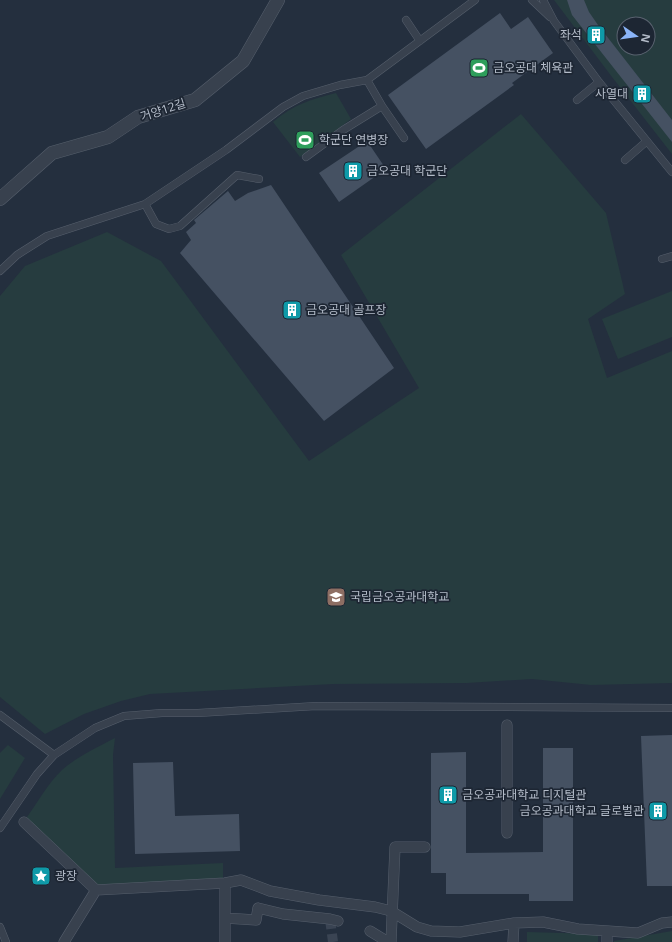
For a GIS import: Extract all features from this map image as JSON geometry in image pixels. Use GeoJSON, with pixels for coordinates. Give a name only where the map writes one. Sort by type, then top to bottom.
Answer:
{"type":"FeatureCollection","features":[{"type":"Feature","properties":{"kind":"street","name":"거양12길"},"geometry":{"type":"LineString","coordinates":[[0,199],[52,153],[108,137],[138,117],[195,100],[243,61],[278,0]]}},
{"type":"Feature","properties":{"kind":"street"},"geometry":{"type":"LineString","coordinates":[[507,725],[507,832]]}},
{"type":"Feature","properties":{"kind":"street"},"geometry":{"type":"LineString","coordinates":[[24,822],[96,890],[225,883],[241,880],[270,891],[319,900],[375,907],[391,911],[417,927],[431,931],[460,932],[514,923],[543,922],[607,937],[638,933],[662,923],[672,922]]}},
{"type":"Feature","properties":{"kind":"street"},"geometry":{"type":"LineString","coordinates":[[370,931],[390,942],[395,847],[425,847]]}},
{"type":"Feature","properties":{"kind":"street"},"geometry":{"type":"LineString","coordinates":[[225,883],[225,942]]}},
{"type":"Feature","properties":{"kind":"street"},"geometry":{"type":"LineString","coordinates":[[64,942],[96,890]]}},
{"type":"Feature","properties":{"kind":"street"},"geometry":{"type":"LineString","coordinates":[[319,900],[319,918]]}},
{"type":"Feature","properties":{"kind":"street"},"geometry":{"type":"LineString","coordinates":[[225,918],[256,920],[258,908],[282,914],[338,921]]}},
{"type":"Feature","properties":{"kind":"street"},"geometry":{"type":"LineString","coordinates":[[513,942],[514,923]]}},
{"type":"Feature","properties":{"kind":"lane"},"geometry":{"type":"LineString","coordinates":[[0,271],[17,255],[47,236],[145,204],[226,150],[283,107],[303,96],[340,85],[367,80],[475,0]]}},
{"type":"Feature","properties":{"kind":"lane"},"geometry":{"type":"LineString","coordinates":[[532,0],[554,21],[599,82],[672,172]]}},
{"type":"Feature","properties":{"kind":"lane"},"geometry":{"type":"LineString","coordinates":[[544,0],[554,21]]}},
{"type":"Feature","properties":{"kind":"lane"},"geometry":{"type":"LineString","coordinates":[[406,20],[420,41]]}},
{"type":"Feature","properties":{"kind":"lane"},"geometry":{"type":"LineString","coordinates":[[367,80],[382,106],[404,138]]}},
{"type":"Feature","properties":{"kind":"lane"},"geometry":{"type":"LineString","coordinates":[[577,100],[599,82]]}},
{"type":"Feature","properties":{"kind":"lane"},"geometry":{"type":"LineString","coordinates":[[306,156],[343,130],[382,106]]}},
{"type":"Feature","properties":{"kind":"lane"},"geometry":{"type":"LineString","coordinates":[[625,160],[647,141]]}},
{"type":"Feature","properties":{"kind":"lane"},"geometry":{"type":"LineString","coordinates":[[145,204],[156,224],[168,229],[180,226],[237,175],[259,179]]}},
{"type":"Feature","properties":{"kind":"lane"},"geometry":{"type":"LineString","coordinates":[[662,259],[672,256]]}},
{"type":"Feature","properties":{"kind":"lane"},"geometry":{"type":"LineString","coordinates":[[0,828],[37,774],[54,754],[95,728],[124,716],[316,706],[672,708]]}},
{"type":"Feature","properties":{"kind":"lane"},"geometry":{"type":"LineString","coordinates":[[0,715],[54,754]]}},
{"type":"Feature","properties":{"kind":"lane"},"geometry":{"type":"LineString","coordinates":[[0,929],[6,942]]}},
{"type":"Feature","properties":{"kind":"green space"},"geometry":{"type":"Polygon","coordinates":[[[554,0],[672,0],[672,154],[612,77],[554,0]]]}},
{"type":"Feature","properties":{"kind":"green space","name":"학군단 연병장"},"geometry":{"type":"Polygon","coordinates":[[[336,93],[351,119],[300,157],[273,122],[288,111],[303,103],[336,93]]]}},
{"type":"Feature","properties":{"kind":"green space"},"geometry":{"type":"Polygon","coordinates":[[[521,114],[606,213],[625,294],[588,319],[607,378],[672,351],[672,683],[591,685],[532,679],[467,683],[333,684],[150,694],[121,701],[84,714],[45,734],[0,697],[0,296],[25,266],[107,232],[161,261],[309,461],[419,388],[341,255],[521,114]]]}},
{"type":"Feature","properties":{"kind":"green space"},"geometry":{"type":"Polygon","coordinates":[[[672,291],[672,337],[618,359],[602,319],[672,291]]]}},
{"type":"Feature","properties":{"kind":"green space"},"geometry":{"type":"Polygon","coordinates":[[[115,738],[113,755],[115,868],[223,863],[223,882],[97,886],[28,820],[27,817],[43,793],[62,770],[81,756],[115,738]]]}},
{"type":"Feature","properties":{"kind":"green space"},"geometry":{"type":"Polygon","coordinates":[[[8,745],[25,758],[0,799],[0,753],[8,745]]]}},
{"type":"Feature","properties":{"kind":"green space"},"geometry":{"type":"Polygon","coordinates":[[[672,931],[672,942],[614,942],[614,941],[672,931]]]}},
{"type":"Feature","properties":{"kind":"green space"},"geometry":{"type":"Polygon","coordinates":[[[527,932],[598,934],[598,942],[527,942],[527,932]]]}},
{"type":"Feature","properties":{"kind":"building"},"geometry":{"type":"Polygon","coordinates":[[[567,0],[584,0],[589,12],[616,48],[616,56],[622,56],[672,120],[672,142],[572,15],[567,0]]]}},
{"type":"Feature","properties":{"kind":"building","name":"금오공대 체육관"},"geometry":{"type":"Polygon","coordinates":[[[500,13],[511,29],[528,17],[553,53],[512,83],[514,85],[426,149],[388,95],[500,13]]]}},
{"type":"Feature","properties":{"kind":"building","name":"금오공대 학군단"},"geometry":{"type":"Polygon","coordinates":[[[367,141],[386,169],[339,202],[319,173],[367,141]]]}},
{"type":"Feature","properties":{"kind":"building","name":"금오공대 골프장"},"geometry":{"type":"Polygon","coordinates":[[[271,185],[394,368],[324,421],[180,253],[191,240],[186,232],[196,223],[194,220],[228,191],[235,201],[248,193],[271,185]]]}},
{"type":"Feature","properties":{"kind":"building","name":"금오공과대학교 글로벌관"},"geometry":{"type":"Polygon","coordinates":[[[672,735],[672,886],[647,886],[641,736],[672,735]]]}},
{"type":"Feature","properties":{"kind":"building","name":"금오공과대학교 디지털관"},"geometry":{"type":"Polygon","coordinates":[[[543,748],[573,748],[573,901],[529,901],[529,894],[446,894],[446,873],[431,873],[431,753],[466,752],[466,853],[543,852],[543,748]]]}},
{"type":"Feature","properties":{"kind":"building"},"geometry":{"type":"Polygon","coordinates":[[[173,762],[175,816],[239,814],[240,851],[135,854],[133,763],[173,762]]]}},
{"type":"Feature","properties":{"kind":"tunnel"},"geometry":{"type":"LineString","coordinates":[[330,919],[333,942]]}},
{"type":"Feature","properties":{"kind":"place","name":"좌석"},"geometry":{"type":"Point","coordinates":[596,35]}},
{"type":"Feature","properties":{"kind":"place","name":"금오공대 체육관"},"geometry":{"type":"Point","coordinates":[479,68]}},
{"type":"Feature","properties":{"kind":"place","name":"사열대"},"geometry":{"type":"Point","coordinates":[642,94]}},
{"type":"Feature","properties":{"kind":"place","name":"학군단 연병장"},"geometry":{"type":"Point","coordinates":[305,140]}},
{"type":"Feature","properties":{"kind":"place","name":"금오공대 학군단"},"geometry":{"type":"Point","coordinates":[353,171]}},
{"type":"Feature","properties":{"kind":"place","name":"금오공대 골프장"},"geometry":{"type":"Point","coordinates":[292,310]}},
{"type":"Feature","properties":{"kind":"place","name":"국립금오공과대학교"},"geometry":{"type":"Point","coordinates":[336,597]}},
{"type":"Feature","properties":{"kind":"place","name":"금오공과대학교 디지털관"},"geometry":{"type":"Point","coordinates":[448,795]}},
{"type":"Feature","properties":{"kind":"place","name":"금오공과대학교 글로벌관"},"geometry":{"type":"Point","coordinates":[658,811]}},
{"type":"Feature","properties":{"kind":"place","name":"광장"},"geometry":{"type":"Point","coordinates":[41,876]}}]}
